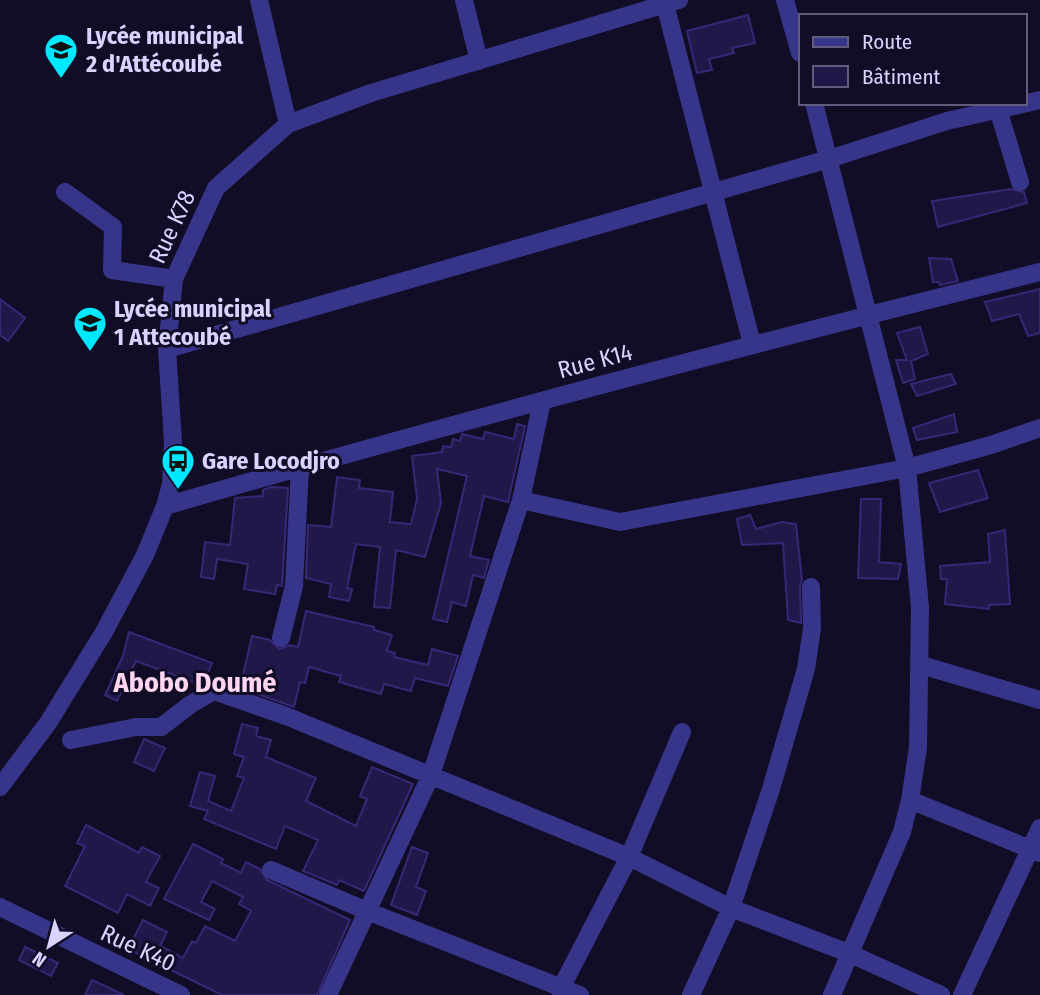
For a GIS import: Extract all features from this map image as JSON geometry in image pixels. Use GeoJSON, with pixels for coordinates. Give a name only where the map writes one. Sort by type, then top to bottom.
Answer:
{"type":"FeatureCollection","features":[{"type":"Feature","properties":{"kind":"street"},"geometry":{"type":"LineString","coordinates":[[259,0],[288,124]]}},
{"type":"Feature","properties":{"kind":"street"},"geometry":{"type":"LineString","coordinates":[[464,0],[479,61]]}},
{"type":"Feature","properties":{"kind":"street"},"geometry":{"type":"LineString","coordinates":[[786,0],[799,49]]}},
{"type":"Feature","properties":{"kind":"street"},"geometry":{"type":"LineString","coordinates":[[672,2],[752,344]]}},
{"type":"Feature","properties":{"kind":"street","name":"Rue K78"},"geometry":{"type":"LineString","coordinates":[[0,787],[48,723],[104,632],[145,555],[165,506],[171,484],[173,442],[167,349],[173,279],[216,188],[288,124],[371,93],[479,61],[626,9],[672,2]]}},
{"type":"Feature","properties":{"kind":"street"},"geometry":{"type":"LineString","coordinates":[[815,105],[906,468],[920,607],[918,748],[910,800],[902,832],[832,995]]}},
{"type":"Feature","properties":{"kind":"street"},"geometry":{"type":"LineString","coordinates":[[167,349],[830,159],[947,121],[1014,105]]}},
{"type":"Feature","properties":{"kind":"street"},"geometry":{"type":"LineString","coordinates":[[998,108],[1020,182]]}},
{"type":"Feature","properties":{"kind":"street"},"geometry":{"type":"LineString","coordinates":[[65,192],[113,228],[112,270],[173,279]]}},
{"type":"Feature","properties":{"kind":"street","name":"Rue K14"},"geometry":{"type":"LineString","coordinates":[[165,506],[752,344],[1040,272]]}},
{"type":"Feature","properties":{"kind":"street"},"geometry":{"type":"LineString","coordinates":[[328,995],[430,775],[521,500],[542,401]]}},
{"type":"Feature","properties":{"kind":"street"},"geometry":{"type":"LineString","coordinates":[[521,500],[620,522],[906,468],[991,445],[1040,428]]}},
{"type":"Feature","properties":{"kind":"street"},"geometry":{"type":"LineString","coordinates":[[281,638],[294,586],[300,467]]}},
{"type":"Feature","properties":{"kind":"street"},"geometry":{"type":"LineString","coordinates":[[691,995],[731,908],[771,789],[806,669],[812,628],[811,587]]}},
{"type":"Feature","properties":{"kind":"street"},"geometry":{"type":"LineString","coordinates":[[921,665],[1040,700]]}},
{"type":"Feature","properties":{"kind":"street"},"geometry":{"type":"LineString","coordinates":[[71,740],[136,727],[161,727],[191,704],[214,691],[430,775],[629,857],[731,908],[851,954],[940,995]]}},
{"type":"Feature","properties":{"kind":"street"},"geometry":{"type":"LineString","coordinates":[[561,991],[629,857],[682,732]]}},
{"type":"Feature","properties":{"kind":"street"},"geometry":{"type":"LineString","coordinates":[[910,800],[1035,851]]}},
{"type":"Feature","properties":{"kind":"street"},"geometry":{"type":"LineString","coordinates":[[962,995],[1035,851],[1040,828]]}},
{"type":"Feature","properties":{"kind":"street"},"geometry":{"type":"LineString","coordinates":[[271,870],[561,991],[580,995]]}},
{"type":"Feature","properties":{"kind":"street","name":"Rue K40"},"geometry":{"type":"LineString","coordinates":[[0,907],[181,995]]}},
{"type":"Feature","properties":{"kind":"building"},"geometry":{"type":"Polygon","coordinates":[[[748,15],[755,43],[732,48],[734,53],[709,59],[712,70],[697,73],[687,31],[748,15]]]}},
{"type":"Feature","properties":{"kind":"building"},"geometry":{"type":"Polygon","coordinates":[[[1011,189],[1024,192],[1027,203],[938,227],[932,201],[1011,189]]]}},
{"type":"Feature","properties":{"kind":"building"},"geometry":{"type":"Polygon","coordinates":[[[929,258],[951,259],[958,281],[940,285],[939,282],[933,282],[929,258]]]}},
{"type":"Feature","properties":{"kind":"building"},"geometry":{"type":"Polygon","coordinates":[[[1040,289],[1040,333],[1028,336],[1019,314],[992,321],[985,302],[1040,289]]]}},
{"type":"Feature","properties":{"kind":"building"},"geometry":{"type":"Polygon","coordinates":[[[0,299],[25,318],[8,341],[0,335],[0,299]]]}},
{"type":"Feature","properties":{"kind":"building"},"geometry":{"type":"Polygon","coordinates":[[[920,327],[928,354],[911,361],[915,379],[903,383],[896,360],[907,360],[897,333],[920,327]]]}},
{"type":"Feature","properties":{"kind":"building"},"geometry":{"type":"Polygon","coordinates":[[[951,374],[956,384],[917,396],[911,384],[951,374]]]}},
{"type":"Feature","properties":{"kind":"building"},"geometry":{"type":"Polygon","coordinates":[[[954,414],[957,432],[917,440],[913,428],[954,414]]]}},
{"type":"Feature","properties":{"kind":"building"},"geometry":{"type":"Polygon","coordinates":[[[517,424],[525,426],[508,502],[484,496],[470,556],[489,560],[484,578],[473,575],[466,606],[452,602],[447,622],[433,619],[467,476],[437,469],[441,503],[425,557],[396,550],[390,608],[374,607],[380,547],[356,544],[347,588],[352,589],[349,601],[329,597],[331,584],[306,578],[308,525],[331,527],[337,477],[360,480],[359,488],[393,492],[390,522],[411,524],[417,499],[412,456],[442,452],[443,446],[451,447],[453,439],[460,441],[462,434],[483,439],[485,432],[514,439],[517,424]]]}},
{"type":"Feature","properties":{"kind":"building"},"geometry":{"type":"Polygon","coordinates":[[[978,470],[988,498],[940,512],[929,483],[978,470]]]}},
{"type":"Feature","properties":{"kind":"building"},"geometry":{"type":"Polygon","coordinates":[[[271,487],[288,488],[282,586],[277,585],[275,594],[244,589],[248,564],[217,559],[214,579],[201,577],[205,542],[230,545],[235,498],[263,496],[263,490],[271,487]]]}},
{"type":"Feature","properties":{"kind":"building"},"geometry":{"type":"Polygon","coordinates":[[[861,499],[881,499],[879,562],[901,564],[898,579],[858,578],[861,499]]]}},
{"type":"Feature","properties":{"kind":"building"},"geometry":{"type":"Polygon","coordinates":[[[750,515],[756,529],[782,522],[796,524],[802,580],[801,623],[788,620],[783,543],[742,545],[737,519],[750,515]]]}},
{"type":"Feature","properties":{"kind":"building"},"geometry":{"type":"Polygon","coordinates":[[[1005,530],[1010,604],[989,605],[989,609],[945,604],[947,579],[941,579],[940,566],[990,562],[988,534],[1005,530]]]}},
{"type":"Feature","properties":{"kind":"building"},"geometry":{"type":"Polygon","coordinates":[[[306,611],[374,627],[374,630],[392,635],[387,651],[395,653],[394,657],[428,665],[432,649],[458,656],[448,686],[415,678],[411,691],[384,684],[381,694],[339,682],[341,676],[309,667],[305,683],[300,682],[294,707],[240,688],[252,636],[270,640],[279,649],[290,645],[298,647],[306,611]]]}},
{"type":"Feature","properties":{"kind":"building"},"geometry":{"type":"Polygon","coordinates":[[[129,632],[212,663],[204,683],[201,685],[136,661],[117,701],[105,695],[123,656],[129,632]]]}},
{"type":"Feature","properties":{"kind":"building"},"geometry":{"type":"Polygon","coordinates":[[[242,724],[258,728],[256,736],[271,740],[266,757],[316,778],[306,801],[356,826],[367,799],[360,796],[372,767],[413,784],[364,891],[339,880],[337,885],[303,871],[318,840],[285,826],[276,849],[204,819],[208,811],[190,806],[200,772],[215,776],[208,801],[231,811],[244,778],[237,776],[244,757],[234,754],[242,724]]]}},
{"type":"Feature","properties":{"kind":"building"},"geometry":{"type":"Polygon","coordinates":[[[144,739],[165,748],[154,771],[134,762],[144,739]]]}},
{"type":"Feature","properties":{"kind":"building"},"geometry":{"type":"Polygon","coordinates":[[[86,825],[139,853],[142,847],[160,856],[146,882],[159,888],[150,906],[127,894],[118,913],[65,886],[85,846],[77,843],[86,825]]]}},
{"type":"Feature","properties":{"kind":"building"},"geometry":{"type":"Polygon","coordinates":[[[193,844],[223,859],[221,863],[241,873],[246,862],[260,869],[267,880],[350,920],[317,995],[222,995],[128,949],[143,920],[167,932],[160,946],[183,958],[192,941],[196,943],[205,926],[235,941],[251,911],[239,904],[243,897],[212,881],[201,902],[215,909],[209,920],[164,899],[193,844]]]}},
{"type":"Feature","properties":{"kind":"building"},"geometry":{"type":"Polygon","coordinates":[[[412,847],[428,853],[416,887],[426,891],[417,915],[391,905],[412,847]]]}},
{"type":"Feature","properties":{"kind":"building"},"geometry":{"type":"Polygon","coordinates":[[[25,947],[58,963],[51,976],[19,960],[25,947]]]}},
{"type":"Feature","properties":{"kind":"building"},"geometry":{"type":"Polygon","coordinates":[[[92,980],[124,995],[85,995],[92,980]]]}},
{"type":"Feature","properties":{"kind":"place","name":"Lycée municipal 2 d'Attécoubé"},"geometry":{"type":"Point","coordinates":[61,80]}},
{"type":"Feature","properties":{"kind":"place","name":"Lycée municipal 1 Attecoubé"},"geometry":{"type":"Point","coordinates":[90,353]}},
{"type":"Feature","properties":{"kind":"place","name":"Gare Locodjro"},"geometry":{"type":"Point","coordinates":[178,491]}},
{"type":"Feature","properties":{"kind":"district","name":"Abobo Doumé"},"geometry":{"type":"Point","coordinates":[195,682]}}]}
